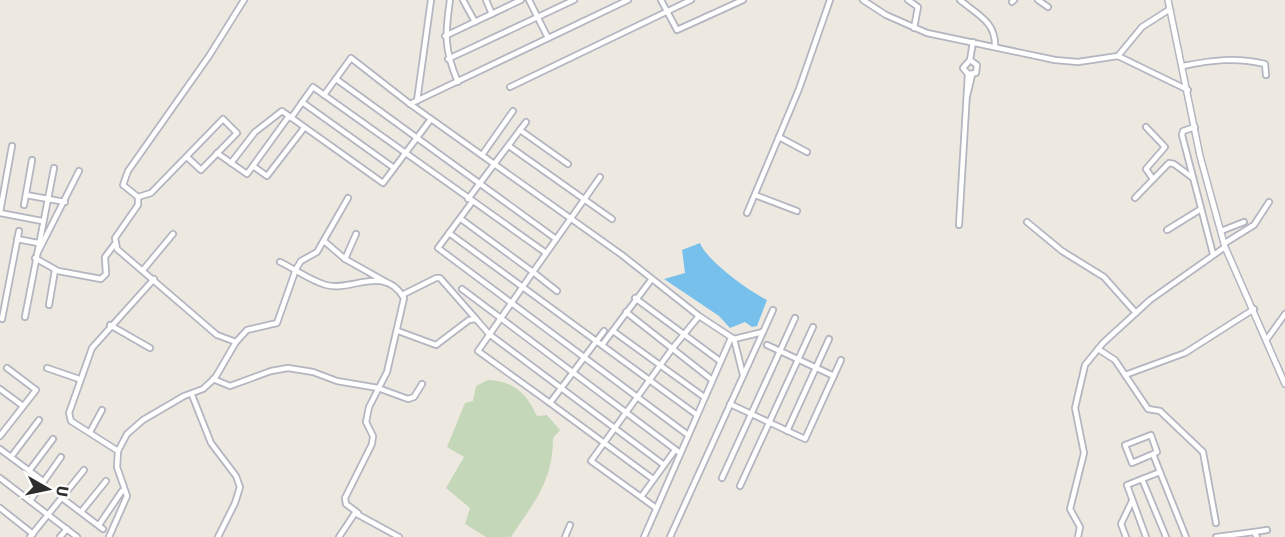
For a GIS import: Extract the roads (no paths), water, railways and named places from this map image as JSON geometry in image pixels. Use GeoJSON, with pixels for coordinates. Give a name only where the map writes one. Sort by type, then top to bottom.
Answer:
{"type":"FeatureCollection","features":[{"type":"Feature","properties":{"kind":"street"},"geometry":{"type":"LineString","coordinates":[[138,197],[125,188],[123,178],[210,56],[244,0]]}},
{"type":"Feature","properties":{"kind":"street"},"geometry":{"type":"LineString","coordinates":[[417,101],[430,0]]}},
{"type":"Feature","properties":{"kind":"street"},"geometry":{"type":"LineString","coordinates":[[450,0],[445,36],[448,59],[458,82]]}},
{"type":"Feature","properties":{"kind":"street"},"geometry":{"type":"LineString","coordinates":[[464,0],[475,22]]}},
{"type":"Feature","properties":{"kind":"street"},"geometry":{"type":"LineString","coordinates":[[486,0],[492,14]]}},
{"type":"Feature","properties":{"kind":"street"},"geometry":{"type":"LineString","coordinates":[[445,36],[492,14],[509,3],[521,0]]}},
{"type":"Feature","properties":{"kind":"street"},"geometry":{"type":"LineString","coordinates":[[530,0],[548,38]]}},
{"type":"Feature","properties":{"kind":"street"},"geometry":{"type":"LineString","coordinates":[[448,59],[574,0]]}},
{"type":"Feature","properties":{"kind":"street"},"geometry":{"type":"LineString","coordinates":[[410,104],[628,0]]}},
{"type":"Feature","properties":{"kind":"street"},"geometry":{"type":"LineString","coordinates":[[661,0],[677,30],[743,0]]}},
{"type":"Feature","properties":{"kind":"street"},"geometry":{"type":"LineString","coordinates":[[510,87],[691,0]]}},
{"type":"Feature","properties":{"kind":"street"},"geometry":{"type":"LineString","coordinates":[[747,213],[779,136],[830,0]]}},
{"type":"Feature","properties":{"kind":"street"},"geometry":{"type":"LineString","coordinates":[[863,0],[886,15],[914,28],[1055,60],[1078,62],[1118,57],[1188,90]]}},
{"type":"Feature","properties":{"kind":"street"},"geometry":{"type":"LineString","coordinates":[[910,0],[918,7],[914,28]]}},
{"type":"Feature","properties":{"kind":"street"},"geometry":{"type":"LineString","coordinates":[[960,0],[992,27],[996,34],[995,47]]}},
{"type":"Feature","properties":{"kind":"street"},"geometry":{"type":"LineString","coordinates":[[1038,0],[1048,7]]}},
{"type":"Feature","properties":{"kind":"street"},"geometry":{"type":"LineString","coordinates":[[1168,0],[1203,168],[1225,245],[1285,384]]}},
{"type":"Feature","properties":{"kind":"street"},"geometry":{"type":"LineString","coordinates":[[1118,57],[1142,27],[1170,9]]}},
{"type":"Feature","properties":{"kind":"street"},"geometry":{"type":"LineString","coordinates":[[970,74],[963,68],[970,60],[973,42]]}},
{"type":"Feature","properties":{"kind":"street"},"geometry":{"type":"LineString","coordinates":[[324,95],[351,58],[430,119],[622,255],[651,280],[733,339],[743,375]]}},
{"type":"Feature","properties":{"kind":"street"},"geometry":{"type":"LineString","coordinates":[[1183,66],[1208,60],[1233,59],[1265,64],[1266,75]]}},
{"type":"Feature","properties":{"kind":"street"},"geometry":{"type":"LineString","coordinates":[[970,60],[977,65],[978,69],[970,74]]}},
{"type":"Feature","properties":{"kind":"street"},"geometry":{"type":"LineString","coordinates":[[959,225],[970,74]]}},
{"type":"Feature","properties":{"kind":"street"},"geometry":{"type":"LineString","coordinates":[[336,80],[556,239]]}},
{"type":"Feature","properties":{"kind":"street"},"geometry":{"type":"LineString","coordinates":[[217,153],[247,174],[313,87],[546,253]]}},
{"type":"Feature","properties":{"kind":"street"},"geometry":{"type":"LineString","coordinates":[[302,102],[394,168]]}},
{"type":"Feature","properties":{"kind":"street"},"geometry":{"type":"LineString","coordinates":[[231,163],[255,132],[282,111],[381,183],[386,182],[430,119]]}},
{"type":"Feature","properties":{"kind":"street"},"geometry":{"type":"LineString","coordinates":[[482,155],[513,111]]}},
{"type":"Feature","properties":{"kind":"street"},"geometry":{"type":"LineString","coordinates":[[138,197],[156,190],[187,157],[223,119],[237,133],[201,170],[187,157]]}},
{"type":"Feature","properties":{"kind":"street"},"geometry":{"type":"LineString","coordinates":[[526,122],[480,184],[460,219],[438,248],[688,435]]}},
{"type":"Feature","properties":{"kind":"street"},"geometry":{"type":"LineString","coordinates":[[1146,127],[1165,147],[1146,169],[1153,179]]}},
{"type":"Feature","properties":{"kind":"street"},"geometry":{"type":"LineString","coordinates":[[1195,127],[1183,131],[1182,135],[1213,254]]}},
{"type":"Feature","properties":{"kind":"street"},"geometry":{"type":"LineString","coordinates":[[253,166],[267,177],[304,128]]}},
{"type":"Feature","properties":{"kind":"street"},"geometry":{"type":"LineString","coordinates":[[520,130],[568,164]]}},
{"type":"Feature","properties":{"kind":"street"},"geometry":{"type":"LineString","coordinates":[[779,136],[807,152]]}},
{"type":"Feature","properties":{"kind":"street"},"geometry":{"type":"LineString","coordinates":[[12,146],[0,213],[42,221]]}},
{"type":"Feature","properties":{"kind":"street"},"geometry":{"type":"LineString","coordinates":[[509,146],[612,219]]}},
{"type":"Feature","properties":{"kind":"street"},"geometry":{"type":"LineString","coordinates":[[24,205],[32,160]]}},
{"type":"Feature","properties":{"kind":"street"},"geometry":{"type":"LineString","coordinates":[[1135,198],[1170,162],[1193,178]]}},
{"type":"Feature","properties":{"kind":"street"},"geometry":{"type":"LineString","coordinates":[[25,317],[54,168]]}},
{"type":"Feature","properties":{"kind":"street"},"geometry":{"type":"LineString","coordinates":[[36,257],[79,171]]}},
{"type":"Feature","properties":{"kind":"street"},"geometry":{"type":"LineString","coordinates":[[600,177],[478,351],[653,479]]}},
{"type":"Feature","properties":{"kind":"street"},"geometry":{"type":"LineString","coordinates":[[26,195],[65,202]]}},
{"type":"Feature","properties":{"kind":"street"},"geometry":{"type":"LineString","coordinates":[[755,195],[797,212]]}},
{"type":"Feature","properties":{"kind":"street"},"geometry":{"type":"LineString","coordinates":[[36,257],[56,270],[103,278],[106,270],[104,259],[114,245],[115,238],[138,205],[138,197]]}},
{"type":"Feature","properties":{"kind":"street"},"geometry":{"type":"LineString","coordinates":[[109,537],[128,496],[117,467],[118,451],[127,434],[143,420],[184,396],[192,395],[213,379],[236,342],[247,330],[277,322],[296,269],[301,261],[314,255],[348,198]]}},
{"type":"Feature","properties":{"kind":"street"},"geometry":{"type":"LineString","coordinates":[[1078,537],[1079,526],[1070,509],[1084,447],[1074,408],[1083,384],[1084,368],[1098,349],[1163,290],[1254,225],[1269,202]]}},
{"type":"Feature","properties":{"kind":"street"},"geometry":{"type":"LineString","coordinates":[[1167,230],[1201,209]]}},
{"type":"Feature","properties":{"kind":"street"},"geometry":{"type":"LineString","coordinates":[[460,219],[557,291]]}},
{"type":"Feature","properties":{"kind":"street"},"geometry":{"type":"LineString","coordinates":[[1027,222],[1062,251],[1104,277],[1136,314]]}},
{"type":"Feature","properties":{"kind":"street"},"geometry":{"type":"LineString","coordinates":[[1221,231],[1244,222]]}},
{"type":"Feature","properties":{"kind":"street"},"geometry":{"type":"LineString","coordinates":[[2,319],[19,231]]}},
{"type":"Feature","properties":{"kind":"street"},"geometry":{"type":"LineString","coordinates":[[449,233],[697,415]]}},
{"type":"Feature","properties":{"kind":"street"},"geometry":{"type":"LineString","coordinates":[[143,270],[174,234]]}},
{"type":"Feature","properties":{"kind":"street"},"geometry":{"type":"LineString","coordinates":[[345,259],[356,234]]}},
{"type":"Feature","properties":{"kind":"street"},"geometry":{"type":"LineString","coordinates":[[17,239],[38,243]]}},
{"type":"Feature","properties":{"kind":"street"},"geometry":{"type":"LineString","coordinates":[[324,241],[345,259],[379,275],[402,295],[404,302],[387,372],[371,401],[366,422],[373,436],[372,444],[345,498],[346,504],[358,513],[399,537]]}},
{"type":"Feature","properties":{"kind":"street"},"geometry":{"type":"LineString","coordinates":[[114,245],[217,335],[236,342]]}},
{"type":"Feature","properties":{"kind":"street"},"geometry":{"type":"LineString","coordinates":[[280,262],[329,286],[361,280],[387,283]]}},
{"type":"Feature","properties":{"kind":"street"},"geometry":{"type":"LineString","coordinates":[[49,305],[56,270]]}},
{"type":"Feature","properties":{"kind":"street"},"geometry":{"type":"LineString","coordinates":[[402,295],[440,278],[489,334],[664,465]]}},
{"type":"Feature","properties":{"kind":"street"},"geometry":{"type":"LineString","coordinates":[[118,451],[69,417],[79,379],[92,348],[110,325],[154,279]]}},
{"type":"Feature","properties":{"kind":"street"},"geometry":{"type":"LineString","coordinates":[[602,345],[635,298],[651,280]]}},
{"type":"Feature","properties":{"kind":"street"},"geometry":{"type":"LineString","coordinates":[[462,289],[678,452]]}},
{"type":"Feature","properties":{"kind":"street"},"geometry":{"type":"LineString","coordinates":[[635,298],[720,361]]}},
{"type":"Feature","properties":{"kind":"street"},"geometry":{"type":"LineString","coordinates":[[1125,375],[1185,353],[1254,309]]}},
{"type":"Feature","properties":{"kind":"street"},"geometry":{"type":"LineString","coordinates":[[670,537],[773,310]]}},
{"type":"Feature","properties":{"kind":"street"},"geometry":{"type":"LineString","coordinates":[[626,312],[711,379]]}},
{"type":"Feature","properties":{"kind":"street"},"geometry":{"type":"LineString","coordinates":[[1267,339],[1285,315]]}},
{"type":"Feature","properties":{"kind":"street"},"geometry":{"type":"LineString","coordinates":[[656,508],[591,461],[672,349],[699,316]]}},
{"type":"Feature","properties":{"kind":"street"},"geometry":{"type":"LineString","coordinates":[[722,478],[795,318]]}},
{"type":"Feature","properties":{"kind":"street"},"geometry":{"type":"LineString","coordinates":[[398,331],[436,345],[469,320],[476,319]]}},
{"type":"Feature","properties":{"kind":"street"},"geometry":{"type":"LineString","coordinates":[[110,325],[150,348]]}},
{"type":"Feature","properties":{"kind":"street"},"geometry":{"type":"LineString","coordinates":[[740,486],[813,327]]}},
{"type":"Feature","properties":{"kind":"street"},"geometry":{"type":"LineString","coordinates":[[613,330],[704,397]]}},
{"type":"Feature","properties":{"kind":"street"},"geometry":{"type":"LineString","coordinates":[[550,403],[604,331]]}},
{"type":"Feature","properties":{"kind":"street"},"geometry":{"type":"LineString","coordinates":[[644,537],[678,452],[688,435],[720,361],[733,339],[763,332]]}},
{"type":"Feature","properties":{"kind":"street"},"geometry":{"type":"LineString","coordinates":[[787,431],[829,339]]}},
{"type":"Feature","properties":{"kind":"street"},"geometry":{"type":"LineString","coordinates":[[767,345],[834,376]]}},
{"type":"Feature","properties":{"kind":"street"},"geometry":{"type":"LineString","coordinates":[[1098,349],[1115,360],[1148,409],[1160,411],[1203,452],[1216,523]]}},
{"type":"Feature","properties":{"kind":"street"},"geometry":{"type":"LineString","coordinates":[[730,404],[805,439],[841,360]]}},
{"type":"Feature","properties":{"kind":"street"},"geometry":{"type":"LineString","coordinates":[[0,436],[36,390],[7,368]]}},
{"type":"Feature","properties":{"kind":"street"},"geometry":{"type":"LineString","coordinates":[[47,368],[79,379]]}},
{"type":"Feature","properties":{"kind":"street"},"geometry":{"type":"LineString","coordinates":[[213,379],[230,386],[272,371],[288,368],[313,372],[337,381],[378,388],[408,399],[414,397],[422,384]]}},
{"type":"Feature","properties":{"kind":"street"},"geometry":{"type":"LineString","coordinates":[[0,389],[23,406]]}},
{"type":"Feature","properties":{"kind":"street"},"geometry":{"type":"LineString","coordinates":[[192,395],[211,443],[236,476],[240,487],[218,537]]}},
{"type":"Feature","properties":{"kind":"street"},"geometry":{"type":"LineString","coordinates":[[90,432],[102,410]]}},
{"type":"Feature","properties":{"kind":"street"},"geometry":{"type":"LineString","coordinates":[[11,457],[39,420]]}},
{"type":"Feature","properties":{"kind":"street"},"geometry":{"type":"LineString","coordinates":[[0,422],[7,427]]}},
{"type":"Feature","properties":{"kind":"street"},"geometry":{"type":"LineString","coordinates":[[1151,435],[1157,452],[1153,454],[1132,463],[1125,445],[1151,435]]}},
{"type":"Feature","properties":{"kind":"street"},"geometry":{"type":"LineString","coordinates":[[29,471],[53,439]]}},
{"type":"Feature","properties":{"kind":"street"},"geometry":{"type":"LineString","coordinates":[[0,448],[43,481]]}},
{"type":"Feature","properties":{"kind":"street"},"geometry":{"type":"LineString","coordinates":[[641,497],[664,465],[678,452]]}},
{"type":"Feature","properties":{"kind":"street"},"geometry":{"type":"LineString","coordinates":[[1153,454],[1186,537]]}},
{"type":"Feature","properties":{"kind":"street"},"geometry":{"type":"LineString","coordinates":[[30,501],[61,457]]}},
{"type":"Feature","properties":{"kind":"street"},"geometry":{"type":"LineString","coordinates":[[0,507],[32,535],[84,470]]}},
{"type":"Feature","properties":{"kind":"street"},"geometry":{"type":"LineString","coordinates":[[1146,537],[1126,485],[1160,472]]}},
{"type":"Feature","properties":{"kind":"street"},"geometry":{"type":"LineString","coordinates":[[0,478],[77,537]]}},
{"type":"Feature","properties":{"kind":"street"},"geometry":{"type":"LineString","coordinates":[[1142,479],[1166,537]]}},
{"type":"Feature","properties":{"kind":"street"},"geometry":{"type":"LineString","coordinates":[[81,512],[106,481]]}},
{"type":"Feature","properties":{"kind":"street"},"geometry":{"type":"LineString","coordinates":[[62,498],[101,527],[122,491]]}},
{"type":"Feature","properties":{"kind":"street"},"geometry":{"type":"LineString","coordinates":[[1126,537],[1121,524],[1132,501]]}},
{"type":"Feature","properties":{"kind":"street"},"geometry":{"type":"LineString","coordinates":[[339,537],[351,515],[358,513]]}},
{"type":"Feature","properties":{"kind":"street"},"geometry":{"type":"LineString","coordinates":[[565,537],[570,525]]}},
{"type":"Feature","properties":{"kind":"street"},"geometry":{"type":"LineString","coordinates":[[60,537],[67,529]]}},
{"type":"Feature","properties":{"kind":"street"},"geometry":{"type":"LineString","coordinates":[[1216,537],[1256,534],[1267,530]]}},
{"type":"Feature","properties":{"kind":"water"},"geometry":{"type":"Polygon","coordinates":[[[700,243],[720,267],[767,300],[757,326],[752,327],[745,322],[730,328],[719,316],[664,279],[685,273],[682,250],[700,243]]]}}]}
